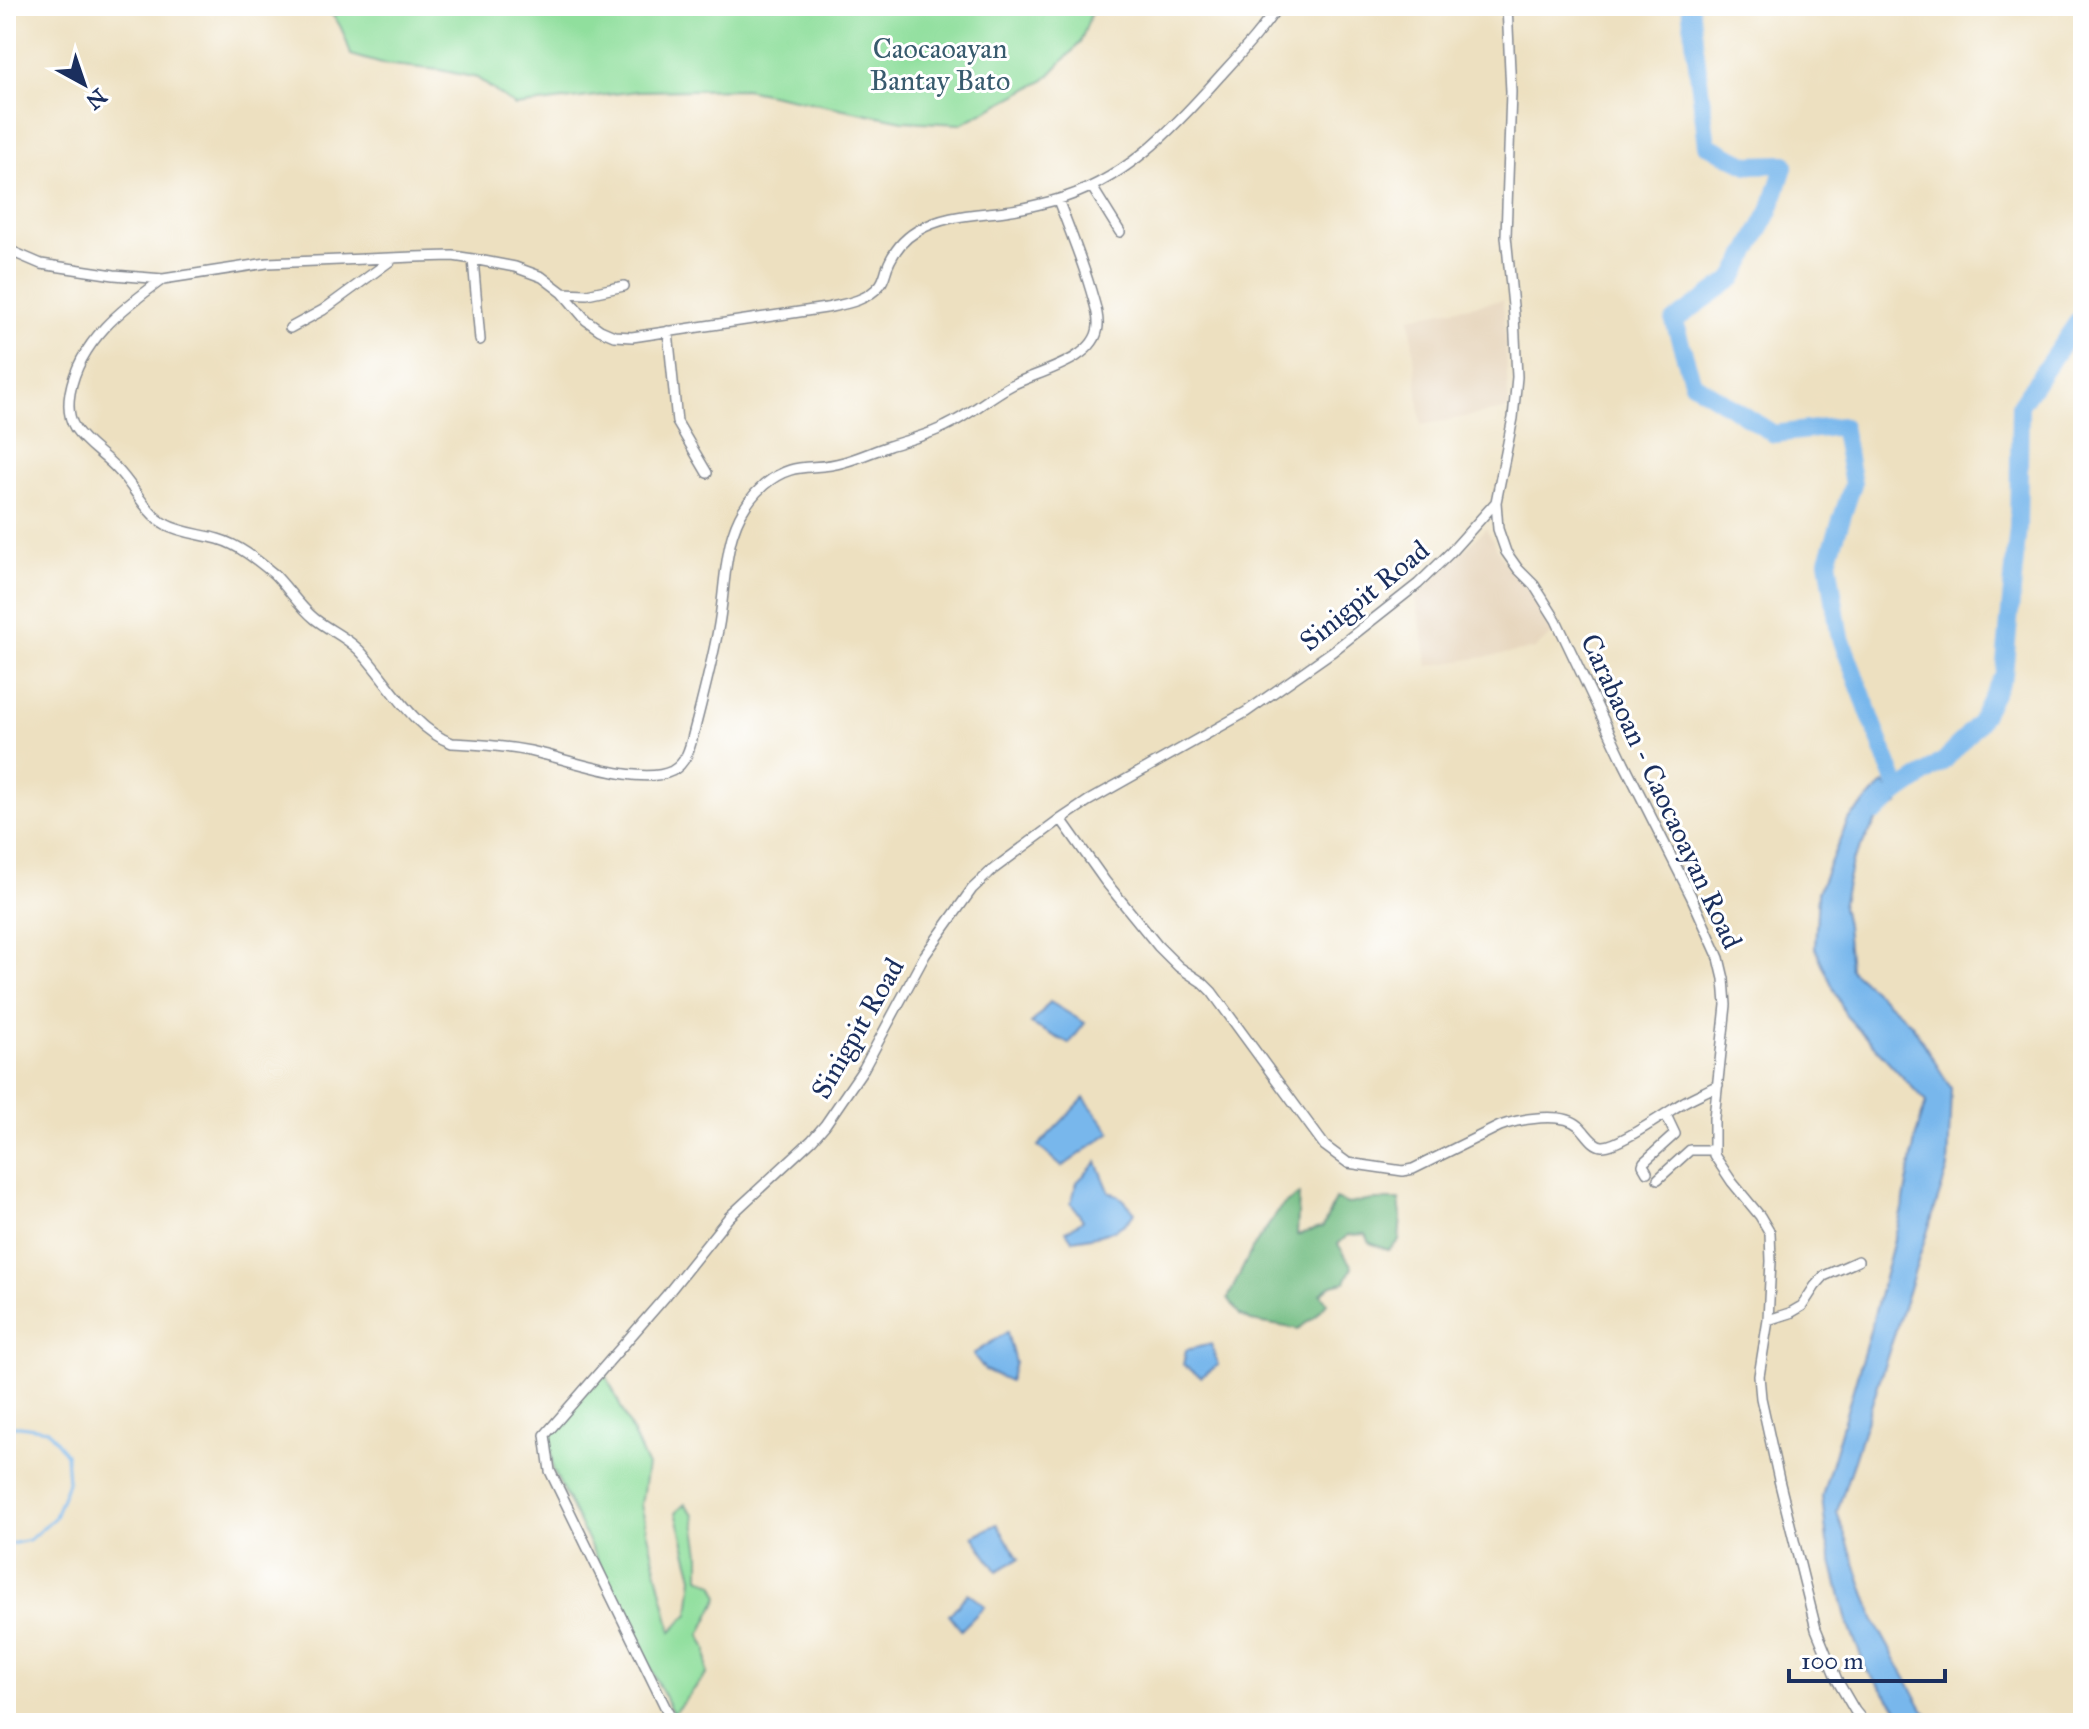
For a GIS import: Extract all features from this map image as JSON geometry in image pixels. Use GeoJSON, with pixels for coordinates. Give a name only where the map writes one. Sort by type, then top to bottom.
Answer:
{"type":"FeatureCollection","features":[{"type":"Feature","properties":{"kind":"street"},"geometry":{"type":"LineString","coordinates":[[6,249],[41,264],[163,279],[267,263],[453,256],[515,267],[542,277],[563,293],[586,320],[614,336],[632,337],[826,308],[868,296],[882,283],[891,258],[901,243],[916,231],[956,216],[1058,200],[1092,187],[1136,161],[1193,106],[1263,28],[1278,6]]}},
{"type":"Feature","properties":{"kind":"street","name":"Carabaoan - Caocaoayan Road"},"geometry":{"type":"LineString","coordinates":[[1507,6],[1511,92],[1506,236],[1517,377],[1513,418],[1496,502],[1498,529],[1506,552],[1534,585],[1556,620],[1719,958],[1726,1005],[1714,1118],[1714,1150]]}},
{"type":"Feature","properties":{"kind":"street"},"geometry":{"type":"LineString","coordinates":[[1092,187],[1120,232]]}},
{"type":"Feature","properties":{"kind":"street"},"geometry":{"type":"LineString","coordinates":[[163,279],[118,314],[92,342],[79,361],[69,398],[73,425],[116,466],[154,516],[167,525],[231,543],[267,568],[313,617],[358,650],[413,715],[445,740],[516,749],[622,774],[658,775],[679,766],[689,748],[719,627],[725,563],[734,528],[749,501],[764,485],[784,471],[800,466],[833,466],[945,427],[1000,391],[1086,350],[1098,326],[1096,308],[1058,200]]}},
{"type":"Feature","properties":{"kind":"street"},"geometry":{"type":"LineString","coordinates":[[290,328],[323,310],[394,258]]}},
{"type":"Feature","properties":{"kind":"street"},"geometry":{"type":"LineString","coordinates":[[473,259],[480,340]]}},
{"type":"Feature","properties":{"kind":"street"},"geometry":{"type":"LineString","coordinates":[[563,293],[587,294],[624,286]]}},
{"type":"Feature","properties":{"kind":"street"},"geometry":{"type":"LineString","coordinates":[[668,331],[677,422],[707,473]]}},
{"type":"Feature","properties":{"kind":"street","name":"Sinigpit Road"},"geometry":{"type":"LineString","coordinates":[[673,1723],[550,1471],[545,1435],[671,1290],[729,1217],[825,1125],[864,1068],[925,955],[972,889],[991,871],[1061,819],[1246,712],[1333,651],[1418,584],[1496,502]]}},
{"type":"Feature","properties":{"kind":"street"},"geometry":{"type":"LineString","coordinates":[[1061,819],[1105,881],[1158,946],[1212,992],[1325,1146],[1348,1163],[1403,1171],[1413,1169],[1514,1121],[1556,1118],[1570,1119],[1596,1144],[1609,1146],[1718,1085]]}},
{"type":"Feature","properties":{"kind":"street"},"geometry":{"type":"LineString","coordinates":[[1647,1172],[1643,1165],[1647,1158],[1675,1134],[1666,1115]]}},
{"type":"Feature","properties":{"kind":"street"},"geometry":{"type":"LineString","coordinates":[[1658,1179],[1690,1150],[1714,1150],[1718,1163],[1770,1233],[1768,1320],[1759,1376],[1761,1398],[1816,1629],[1837,1680],[1865,1723]]}},
{"type":"Feature","properties":{"kind":"street"},"geometry":{"type":"LineString","coordinates":[[1768,1320],[1802,1306],[1819,1280],[1858,1261]]}},
{"type":"Feature","properties":{"kind":"shaded area"},"geometry":{"type":"Polygon","coordinates":[[[1503,300],[1509,409],[1421,425],[1410,317],[1503,300]]]}},
{"type":"Feature","properties":{"kind":"shaded area"},"geometry":{"type":"Polygon","coordinates":[[[1486,528],[1507,567],[1531,593],[1555,632],[1535,649],[1428,666],[1416,598],[1486,528]]]}},
{"type":"Feature","properties":{"kind":"green space","name":"Caocaoayan Bantay Bato"},"geometry":{"type":"Polygon","coordinates":[[[316,6],[1094,6],[1080,43],[1045,80],[961,124],[903,121],[745,89],[638,91],[515,106],[477,78],[440,70],[382,64],[351,55],[335,19],[316,6]]]}},
{"type":"Feature","properties":{"kind":"green space"},"geometry":{"type":"Polygon","coordinates":[[[1299,1194],[1297,1235],[1323,1227],[1335,1199],[1348,1204],[1399,1200],[1399,1241],[1388,1250],[1370,1243],[1366,1234],[1348,1235],[1338,1244],[1352,1267],[1345,1282],[1332,1285],[1321,1294],[1327,1303],[1316,1316],[1298,1329],[1251,1321],[1240,1315],[1228,1298],[1252,1249],[1282,1206],[1299,1194]]]}},
{"type":"Feature","properties":{"kind":"green space"},"geometry":{"type":"Polygon","coordinates":[[[604,1370],[647,1465],[641,1505],[671,1631],[689,1614],[693,1577],[676,1512],[685,1504],[694,1515],[700,1577],[713,1584],[719,1597],[700,1635],[707,1649],[707,1674],[673,1714],[553,1470],[549,1434],[604,1370]]]}},
{"type":"Feature","properties":{"kind":"water"},"geometry":{"type":"Polygon","coordinates":[[[1884,783],[1899,804],[1879,816],[1852,862],[1842,906],[1850,969],[1911,1023],[1951,1088],[1948,1168],[1837,1512],[1876,1624],[1923,1709],[1938,1723],[1910,1723],[1867,1671],[1847,1621],[1827,1542],[1822,1496],[1903,1206],[1916,1135],[1926,1102],[1846,1016],[1815,948],[1818,892],[1848,820],[1884,783]]]}},
{"type":"Feature","properties":{"kind":"water"},"geometry":{"type":"Polygon","coordinates":[[[1050,1002],[1085,1023],[1069,1044],[1031,1024],[1050,1002]]]}},
{"type":"Feature","properties":{"kind":"water"},"geometry":{"type":"Polygon","coordinates":[[[1084,1098],[1111,1132],[1062,1167],[1038,1146],[1084,1098]]]}},
{"type":"Feature","properties":{"kind":"water"},"geometry":{"type":"Polygon","coordinates":[[[1097,1162],[1109,1191],[1123,1199],[1135,1212],[1116,1229],[1072,1240],[1066,1231],[1083,1220],[1071,1203],[1077,1182],[1097,1162]]]}},
{"type":"Feature","properties":{"kind":"water"},"geometry":{"type":"Polygon","coordinates":[[[1007,1332],[1015,1363],[1009,1381],[985,1370],[973,1354],[1007,1332]]]}},
{"type":"Feature","properties":{"kind":"water"},"geometry":{"type":"Polygon","coordinates":[[[1211,1344],[1218,1365],[1201,1377],[1183,1365],[1186,1350],[1211,1344]]]}},
{"type":"Feature","properties":{"kind":"water"},"geometry":{"type":"Polygon","coordinates":[[[997,1524],[1019,1559],[997,1571],[973,1536],[997,1524]]]}},
{"type":"Feature","properties":{"kind":"water"},"geometry":{"type":"Polygon","coordinates":[[[968,1593],[985,1606],[961,1630],[949,1615],[968,1593]]]}},
{"type":"Feature","properties":{"kind":"waterway"},"geometry":{"type":"LineString","coordinates":[[1690,6],[1707,145],[1748,165],[1785,164],[1770,211],[1734,278],[1674,321],[1693,383],[1774,434],[1842,426],[1853,484],[1828,560],[1839,633],[1899,792],[1876,812]]}},
{"type":"Feature","properties":{"kind":"waterway"},"geometry":{"type":"LineString","coordinates":[[1899,792],[1945,760],[1979,722],[2004,674],[2018,527],[2020,405],[2083,314]]}},
{"type":"Feature","properties":{"kind":"waterway"},"geometry":{"type":"LineString","coordinates":[[6,1426],[48,1430],[66,1454],[68,1482],[55,1517],[29,1540],[6,1545]]}}]}
